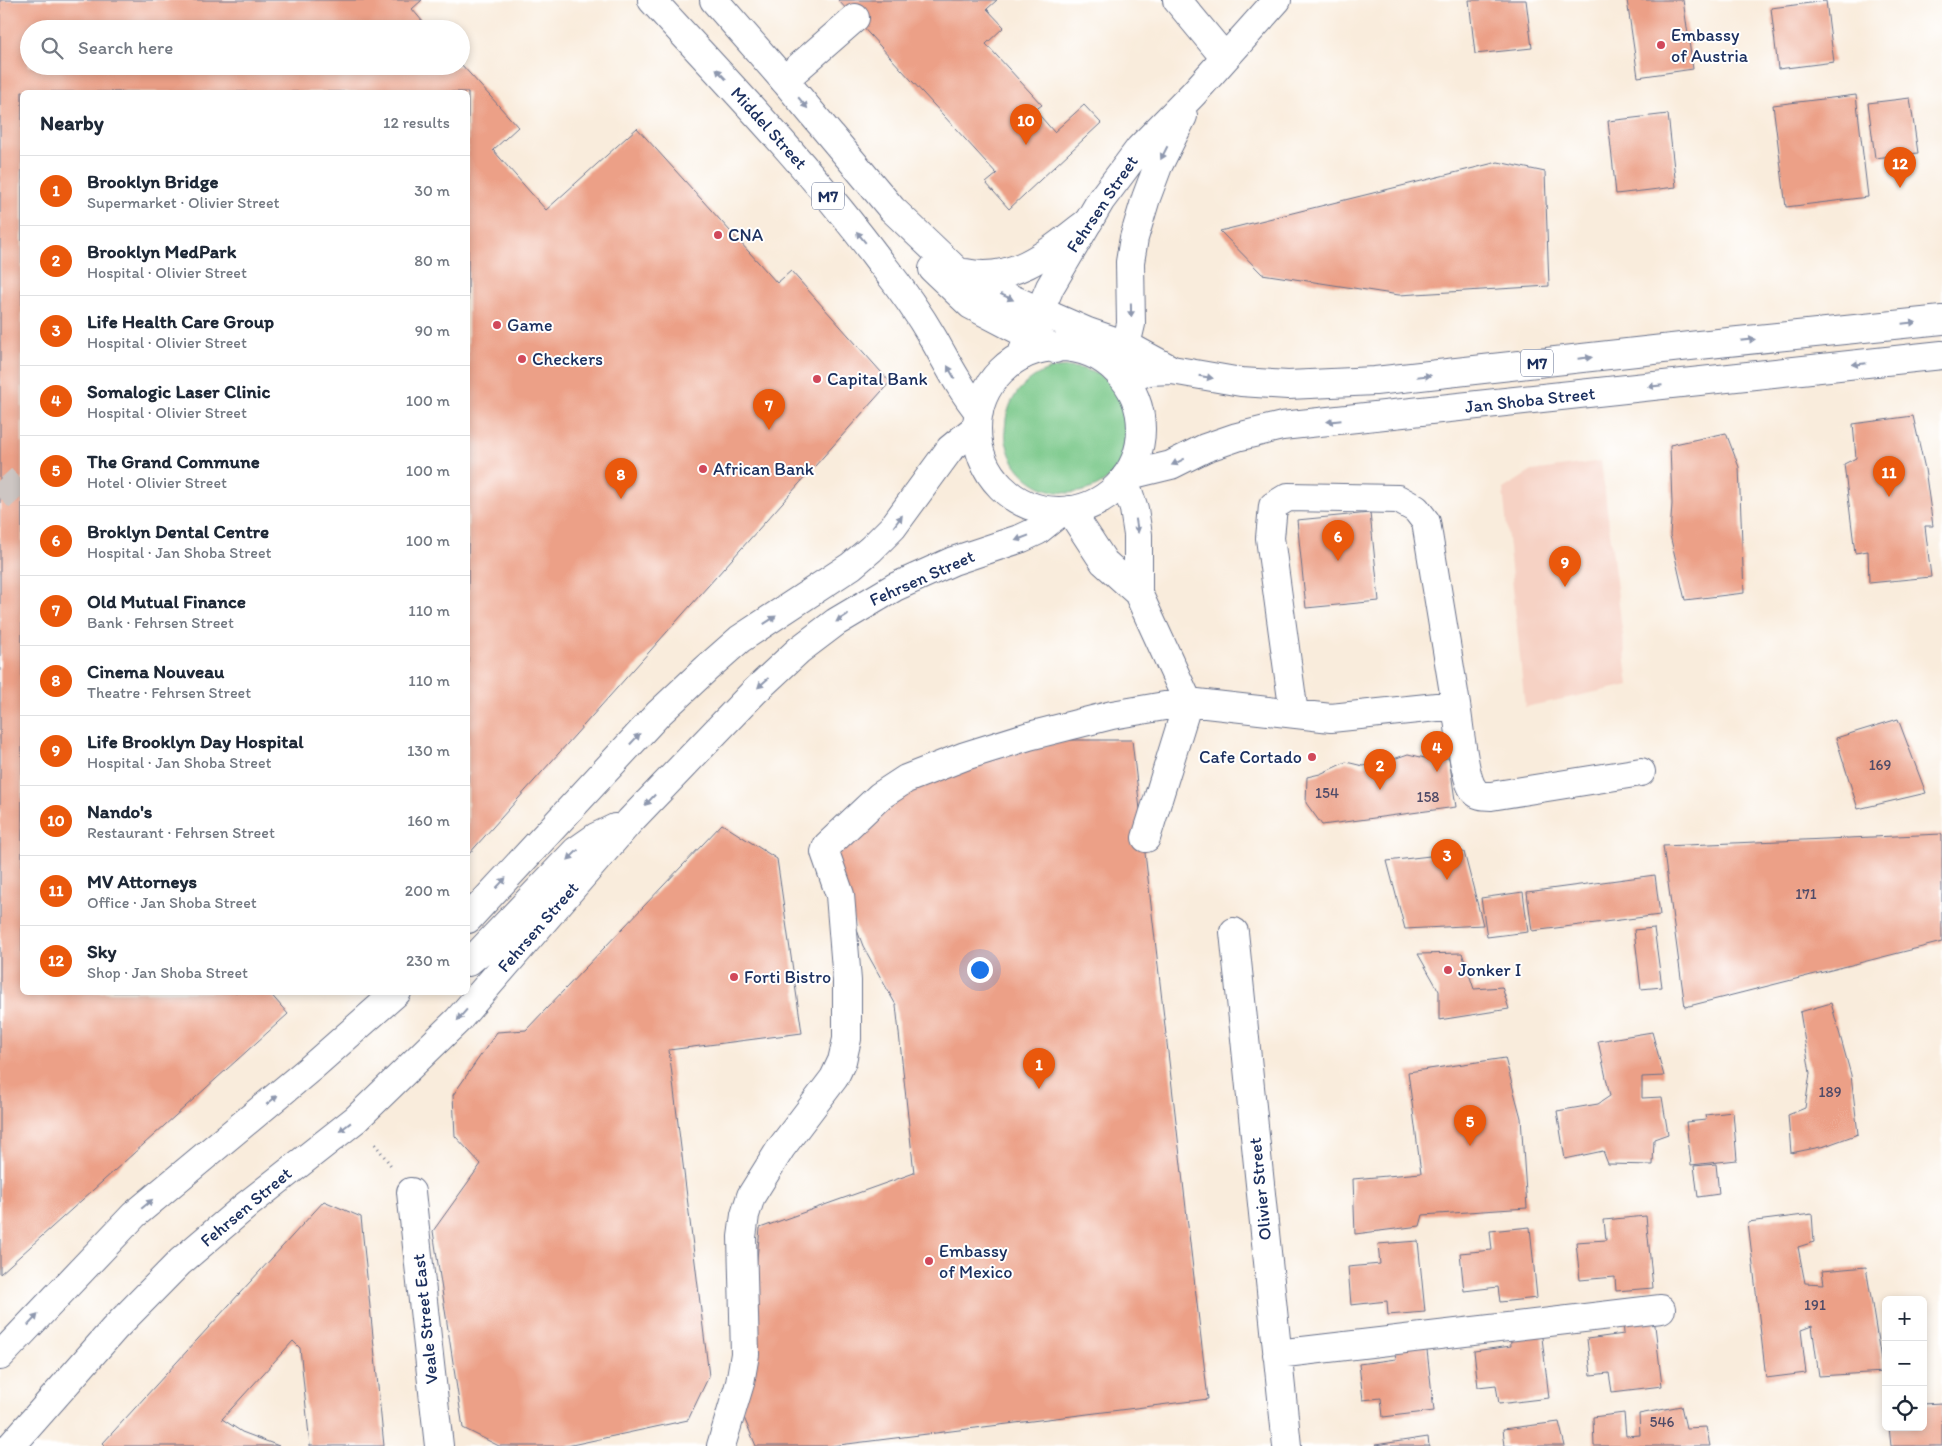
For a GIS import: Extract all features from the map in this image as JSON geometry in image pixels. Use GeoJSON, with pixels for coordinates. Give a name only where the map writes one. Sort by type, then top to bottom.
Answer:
{"type":"FeatureCollection","features":[{"type":"Feature","properties":{"kind":"street","name":"Middel Street"},"geometry":{"type":"LineString","coordinates":[[652,0],[800,161],[879,260],[906,296],[933,338],[978,420]]}},
{"type":"Feature","properties":{"kind":"street","name":"M7"},"geometry":{"type":"LineString","coordinates":[[714,0],[892,209],[956,271],[1030,334],[1046,349],[1072,348],[1088,352],[1103,360],[1120,375],[1133,395],[1138,411],[1139,445],[1134,461],[1125,477],[1117,487],[1097,502],[1066,511],[1040,509],[1019,501],[1001,487],[988,470],[979,449],[978,420],[987,389],[1030,334]]}},
{"type":"Feature","properties":{"kind":"street"},"geometry":{"type":"LineString","coordinates":[[1177,0],[1225,58]]}},
{"type":"Feature","properties":{"kind":"street","name":"Fehrsen Street"},"geometry":{"type":"LineString","coordinates":[[1030,334],[1050,287],[1101,200],[1140,148],[1193,94],[1277,0]]}},
{"type":"Feature","properties":{"kind":"street"},"geometry":{"type":"LineString","coordinates":[[784,80],[855,18]]}},
{"type":"Feature","properties":{"kind":"street","name":"Fehrsen Street"},"geometry":{"type":"LineString","coordinates":[[1120,375],[1131,324],[1130,262],[1134,238],[1158,166],[1193,94]]}},
{"type":"Feature","properties":{"kind":"street","name":"M7"},"geometry":{"type":"LineString","coordinates":[[892,209],[905,237],[928,265],[972,305],[1030,334],[1088,332],[1126,345],[1172,370]]}},
{"type":"Feature","properties":{"kind":"street"},"geometry":{"type":"LineString","coordinates":[[956,271],[978,276],[1017,269],[1034,262],[1089,221]]}},
{"type":"Feature","properties":{"kind":"street","name":"Jan Shoba Street"},"geometry":{"type":"LineString","coordinates":[[1120,375],[1172,370],[1241,382],[1288,385],[1375,381],[1942,320]]}},
{"type":"Feature","properties":{"kind":"street","name":"Jan Shoba Street"},"geometry":{"type":"LineString","coordinates":[[1125,477],[1171,465],[1205,448],[1237,436],[1282,426],[1942,355]]}},
{"type":"Feature","properties":{"kind":"street"},"geometry":{"type":"LineString","coordinates":[[470,917],[665,708],[706,669],[740,639],[851,566],[871,549],[893,527],[950,449],[978,420]]}},
{"type":"Feature","properties":{"kind":"street"},"geometry":{"type":"LineString","coordinates":[[1125,477],[1134,509],[1138,534],[1138,593]]}},
{"type":"Feature","properties":{"kind":"street"},"geometry":{"type":"LineString","coordinates":[[1294,714],[1270,538],[1273,506],[1288,497],[1398,499],[1416,509],[1426,522],[1468,779],[1474,790],[1480,795],[1490,796],[1641,772]]}},
{"type":"Feature","properties":{"kind":"street"},"geometry":{"type":"LineString","coordinates":[[1066,511],[1104,562],[1138,593],[1188,702],[1146,838]]}},
{"type":"Feature","properties":{"kind":"street","name":"Fehrsen Street"},"geometry":{"type":"LineString","coordinates":[[11,1446],[114,1329],[180,1262],[248,1204],[356,1119],[458,1020],[630,821],[754,692],[799,650],[864,603],[922,574],[1037,532],[1066,511]]}},
{"type":"Feature","properties":{"kind":"street"},"geometry":{"type":"LineString","coordinates":[[721,1446],[740,1383],[744,1354],[742,1237],[745,1215],[751,1196],[782,1148],[834,1078],[842,1061],[847,1039],[847,981],[840,895],[825,852],[826,846],[880,796],[906,780],[965,756],[1028,736],[1112,715],[1188,702],[1330,718],[1456,704]]}},
{"type":"Feature","properties":{"kind":"street"},"geometry":{"type":"LineString","coordinates":[[470,960],[576,851],[596,837],[630,821]]}},
{"type":"Feature","properties":{"kind":"street","name":"Olivier Street"},"geometry":{"type":"LineString","coordinates":[[1234,932],[1287,1446]]}},
{"type":"Feature","properties":{"kind":"street"},"geometry":{"type":"LineString","coordinates":[[0,1356],[134,1215],[312,1067],[393,995]]}},
{"type":"Feature","properties":{"kind":"street","name":"Veale Street East"},"geometry":{"type":"LineString","coordinates":[[411,1192],[439,1446]]}},
{"type":"Feature","properties":{"kind":"street"},"geometry":{"type":"LineString","coordinates":[[1278,1354],[1661,1309]]}},
{"type":"Feature","properties":{"kind":"shaded area"},"geometry":{"type":"Polygon","coordinates":[[[1601,461],[1629,685],[1525,707],[1503,489],[1532,471],[1601,461]]]}},
{"type":"Feature","properties":{"kind":"green space"},"geometry":{"type":"Polygon","coordinates":[[[1068,367],[1092,371],[1113,385],[1127,406],[1131,430],[1127,454],[1113,475],[1092,489],[1068,493],[1044,489],[1023,475],[1009,454],[1005,430],[1009,406],[1023,385],[1044,371],[1068,367]]]}},
{"type":"Feature","properties":{"kind":"building"},"geometry":{"type":"Polygon","coordinates":[[[0,0],[422,0],[412,9],[421,20],[20,20],[20,75],[470,74],[518,127],[493,150],[546,210],[637,128],[777,283],[791,271],[890,382],[470,853],[470,90],[20,90],[20,995],[272,995],[288,1014],[0,1274],[0,0]]]}},
{"type":"Feature","properties":{"kind":"building"},"geometry":{"type":"Polygon","coordinates":[[[838,0],[997,0],[987,9],[1004,27],[986,44],[1042,105],[1035,110],[1054,132],[1084,105],[1101,123],[1009,209],[986,183],[997,174],[838,0]]]}},
{"type":"Feature","properties":{"kind":"building"},"geometry":{"type":"Polygon","coordinates":[[[1469,0],[1526,0],[1532,48],[1475,54],[1469,0]]]}},
{"type":"Feature","properties":{"kind":"building"},"geometry":{"type":"Polygon","coordinates":[[[1627,0],[1683,0],[1693,69],[1638,77],[1627,0]]]}},
{"type":"Feature","properties":{"kind":"building"},"geometry":{"type":"Polygon","coordinates":[[[1826,1],[1834,62],[1778,69],[1771,8],[1826,1]]]}},
{"type":"Feature","properties":{"kind":"building"},"geometry":{"type":"Polygon","coordinates":[[[1856,95],[1868,197],[1786,207],[1773,105],[1856,95]]]}},
{"type":"Feature","properties":{"kind":"building"},"geometry":{"type":"Polygon","coordinates":[[[1910,98],[1918,153],[1875,158],[1868,103],[1910,98]]]}},
{"type":"Feature","properties":{"kind":"building"},"geometry":{"type":"Polygon","coordinates":[[[1668,114],[1676,187],[1616,194],[1608,121],[1668,114]]]}},
{"type":"Feature","properties":{"kind":"building"},"geometry":{"type":"Polygon","coordinates":[[[1498,162],[1545,172],[1549,286],[1399,295],[1262,274],[1220,231],[1498,162]]]}},
{"type":"Feature","properties":{"kind":"building"},"geometry":{"type":"Polygon","coordinates":[[[1913,416],[1925,469],[1933,526],[1925,526],[1931,577],[1869,583],[1868,551],[1855,553],[1844,464],[1856,458],[1853,424],[1913,416]]]}},
{"type":"Feature","properties":{"kind":"building"},"geometry":{"type":"Polygon","coordinates":[[[1726,433],[1739,467],[1744,593],[1685,600],[1670,535],[1672,504],[1670,445],[1726,433]]]}},
{"type":"Feature","properties":{"kind":"building"},"geometry":{"type":"Polygon","coordinates":[[[1370,513],[1379,601],[1306,608],[1297,520],[1370,513]]]}},
{"type":"Feature","properties":{"kind":"building"},"geometry":{"type":"Polygon","coordinates":[[[1898,719],[1926,793],[1858,809],[1836,738],[1898,719]]]}},
{"type":"Feature","properties":{"kind":"building"},"geometry":{"type":"Polygon","coordinates":[[[1070,740],[1132,740],[1208,1399],[831,1446],[756,1446],[742,1413],[760,1228],[914,1173],[896,1005],[863,946],[827,850],[891,793],[970,762],[1070,740]]]}},
{"type":"Feature","properties":{"kind":"building"},"geometry":{"type":"Polygon","coordinates":[[[1408,754],[1425,758],[1449,758],[1456,807],[1322,825],[1306,803],[1307,777],[1320,774],[1346,762],[1363,766],[1385,762],[1408,754]]]}},
{"type":"Feature","properties":{"kind":"building"},"geometry":{"type":"Polygon","coordinates":[[[722,824],[777,859],[802,1033],[669,1050],[709,1376],[688,1420],[567,1446],[499,1446],[463,1428],[433,1231],[481,1164],[455,1136],[453,1095],[497,1032],[526,1030],[722,824]]]}},
{"type":"Feature","properties":{"kind":"building"},"geometry":{"type":"Polygon","coordinates":[[[1942,834],[1942,942],[1685,1007],[1663,846],[1942,834]]]}},
{"type":"Feature","properties":{"kind":"building"},"geometry":{"type":"Polygon","coordinates":[[[1464,852],[1483,925],[1405,929],[1387,861],[1464,852]]]}},
{"type":"Feature","properties":{"kind":"building"},"geometry":{"type":"Polygon","coordinates":[[[1655,875],[1660,915],[1532,931],[1527,892],[1655,875]]]}},
{"type":"Feature","properties":{"kind":"building"},"geometry":{"type":"Polygon","coordinates":[[[1523,892],[1528,932],[1487,937],[1481,898],[1523,892]]]}},
{"type":"Feature","properties":{"kind":"building"},"geometry":{"type":"Polygon","coordinates":[[[1654,928],[1662,987],[1641,989],[1634,930],[1654,928]]]}},
{"type":"Feature","properties":{"kind":"building","name":"Jonker I"},"geometry":{"type":"Polygon","coordinates":[[[1462,953],[1474,989],[1502,987],[1509,1009],[1439,1020],[1439,991],[1418,954],[1462,953]]]}},
{"type":"Feature","properties":{"kind":"building"},"geometry":{"type":"Polygon","coordinates":[[[1831,1003],[1851,1075],[1858,1134],[1825,1146],[1791,1153],[1788,1115],[1805,1108],[1810,1073],[1800,1012],[1831,1003]]]}},
{"type":"Feature","properties":{"kind":"building"},"geometry":{"type":"Polygon","coordinates":[[[1652,1032],[1664,1076],[1642,1077],[1642,1098],[1662,1097],[1668,1134],[1654,1139],[1653,1165],[1608,1164],[1603,1151],[1565,1159],[1557,1111],[1598,1104],[1610,1096],[1598,1041],[1652,1032]]]}},
{"type":"Feature","properties":{"kind":"building"},"geometry":{"type":"Polygon","coordinates":[[[1505,1058],[1521,1118],[1527,1208],[1423,1215],[1420,1226],[1355,1234],[1353,1179],[1421,1173],[1408,1072],[1505,1058]]]}},
{"type":"Feature","properties":{"kind":"building"},"geometry":{"type":"Polygon","coordinates":[[[1733,1112],[1737,1160],[1691,1165],[1686,1122],[1706,1120],[1705,1115],[1733,1112]]]}},
{"type":"Feature","properties":{"kind":"building"},"geometry":{"type":"Polygon","coordinates":[[[1716,1164],[1719,1194],[1698,1197],[1694,1166],[1716,1164]]]}},
{"type":"Feature","properties":{"kind":"building"},"geometry":{"type":"Polygon","coordinates":[[[324,1201],[361,1217],[384,1446],[310,1446],[300,1348],[293,1341],[222,1419],[242,1432],[279,1446],[106,1446],[103,1443],[324,1201]]]}},
{"type":"Feature","properties":{"kind":"building"},"geometry":{"type":"Polygon","coordinates":[[[1812,1214],[1814,1242],[1798,1247],[1805,1283],[1824,1284],[1822,1271],[1866,1267],[1882,1372],[1819,1376],[1812,1326],[1801,1330],[1806,1373],[1766,1378],[1748,1222],[1812,1214]]]}},
{"type":"Feature","properties":{"kind":"building"},"geometry":{"type":"Polygon","coordinates":[[[1646,1216],[1653,1288],[1616,1291],[1615,1277],[1580,1280],[1576,1242],[1606,1240],[1604,1220],[1646,1216]]]}},
{"type":"Feature","properties":{"kind":"building"},"geometry":{"type":"Polygon","coordinates":[[[1530,1227],[1537,1298],[1500,1302],[1498,1287],[1464,1291],[1460,1253],[1492,1250],[1490,1231],[1530,1227]]]}},
{"type":"Feature","properties":{"kind":"building"},"geometry":{"type":"Polygon","coordinates":[[[1418,1241],[1425,1312],[1388,1315],[1387,1301],[1351,1305],[1348,1267],[1380,1264],[1378,1244],[1418,1241]]]}},
{"type":"Feature","properties":{"kind":"building"},"geometry":{"type":"Polygon","coordinates":[[[1654,1317],[1662,1386],[1612,1392],[1609,1373],[1591,1375],[1587,1339],[1624,1334],[1623,1320],[1654,1317]]]}},
{"type":"Feature","properties":{"kind":"building"},"geometry":{"type":"Polygon","coordinates":[[[1541,1329],[1549,1398],[1499,1404],[1496,1385],[1478,1387],[1474,1351],[1511,1346],[1510,1332],[1541,1329]]]}},
{"type":"Feature","properties":{"kind":"building"},"geometry":{"type":"Polygon","coordinates":[[[1426,1342],[1434,1411],[1383,1417],[1381,1398],[1363,1400],[1359,1364],[1396,1359],[1394,1345],[1426,1342]]]}},
{"type":"Feature","properties":{"kind":"building"},"geometry":{"type":"Polygon","coordinates":[[[1942,1403],[1942,1446],[1891,1446],[1889,1431],[1927,1431],[1927,1404],[1942,1403]]]}},
{"type":"Feature","properties":{"kind":"building"},"geometry":{"type":"Polygon","coordinates":[[[1681,1406],[1686,1428],[1706,1427],[1710,1446],[1594,1446],[1593,1417],[1624,1413],[1626,1436],[1640,1435],[1639,1414],[1681,1406]]]}},
{"type":"Feature","properties":{"kind":"building"},"geometry":{"type":"Polygon","coordinates":[[[1559,1422],[1565,1446],[1505,1446],[1503,1429],[1559,1422]]]}},
{"type":"Feature","properties":{"kind":"building"},"geometry":{"type":"Polygon","coordinates":[[[1428,1437],[1429,1446],[1375,1446],[1375,1445],[1428,1437]]]}},
{"type":"Feature","properties":{"kind":"tunnel"},"geometry":{"type":"LineString","coordinates":[[0,498],[20,480]]}},
{"type":"Feature","properties":{"kind":"place","name":"Embassy of Austria"},"geometry":{"type":"Point","coordinates":[1661,45]}},
{"type":"Feature","properties":{"kind":"place","name":"Nando's"},"geometry":{"type":"Point","coordinates":[1026,145]}},
{"type":"Feature","properties":{"kind":"place","name":"Sky"},"geometry":{"type":"Point","coordinates":[1900,188]}},
{"type":"Feature","properties":{"kind":"place","name":"CNA"},"geometry":{"type":"Point","coordinates":[718,235]}},
{"type":"Feature","properties":{"kind":"place","name":"Game"},"geometry":{"type":"Point","coordinates":[497,325]}},
{"type":"Feature","properties":{"kind":"place","name":"Checkers"},"geometry":{"type":"Point","coordinates":[522,359]}},
{"type":"Feature","properties":{"kind":"place","name":"Capital Bank"},"geometry":{"type":"Point","coordinates":[817,379]}},
{"type":"Feature","properties":{"kind":"place","name":"Old Mutual Finance"},"geometry":{"type":"Point","coordinates":[769,430]}},
{"type":"Feature","properties":{"kind":"place","name":"African Bank"},"geometry":{"type":"Point","coordinates":[703,469]}},
{"type":"Feature","properties":{"kind":"place","name":"MV Attorneys"},"geometry":{"type":"Point","coordinates":[1889,497]}},
{"type":"Feature","properties":{"kind":"place","name":"Cinema Nouveau"},"geometry":{"type":"Point","coordinates":[621,499]}},
{"type":"Feature","properties":{"kind":"place","name":"Broklyn Dental Centre"},"geometry":{"type":"Point","coordinates":[1338,561]}},
{"type":"Feature","properties":{"kind":"place","name":"Life Brooklyn Day Hospital"},"geometry":{"type":"Point","coordinates":[1565,587]}},
{"type":"Feature","properties":{"kind":"place","name":"Cafe Cortado"},"geometry":{"type":"Point","coordinates":[1312,757]}},
{"type":"Feature","properties":{"kind":"place","name":"Somalogic Laser Clinic"},"geometry":{"type":"Point","coordinates":[1437,772]}},
{"type":"Feature","properties":{"kind":"place","name":"Brooklyn MedPark"},"geometry":{"type":"Point","coordinates":[1380,790]}},
{"type":"Feature","properties":{"kind":"place","name":"Life Health Care Group"},"geometry":{"type":"Point","coordinates":[1447,880]}},
{"type":"Feature","properties":{"kind":"place","name":"Jonker I"},"geometry":{"type":"Point","coordinates":[1448,970]}},
{"type":"Feature","properties":{"kind":"place","name":"Forti Bistro"},"geometry":{"type":"Point","coordinates":[734,977]}},
{"type":"Feature","properties":{"kind":"place","name":"Brooklyn Bridge"},"geometry":{"type":"Point","coordinates":[1039,1089]}},
{"type":"Feature","properties":{"kind":"place","name":"The Grand Commune"},"geometry":{"type":"Point","coordinates":[1470,1146]}},
{"type":"Feature","properties":{"kind":"place","name":"Embassy of Mexico"},"geometry":{"type":"Point","coordinates":[929,1261]}}]}
